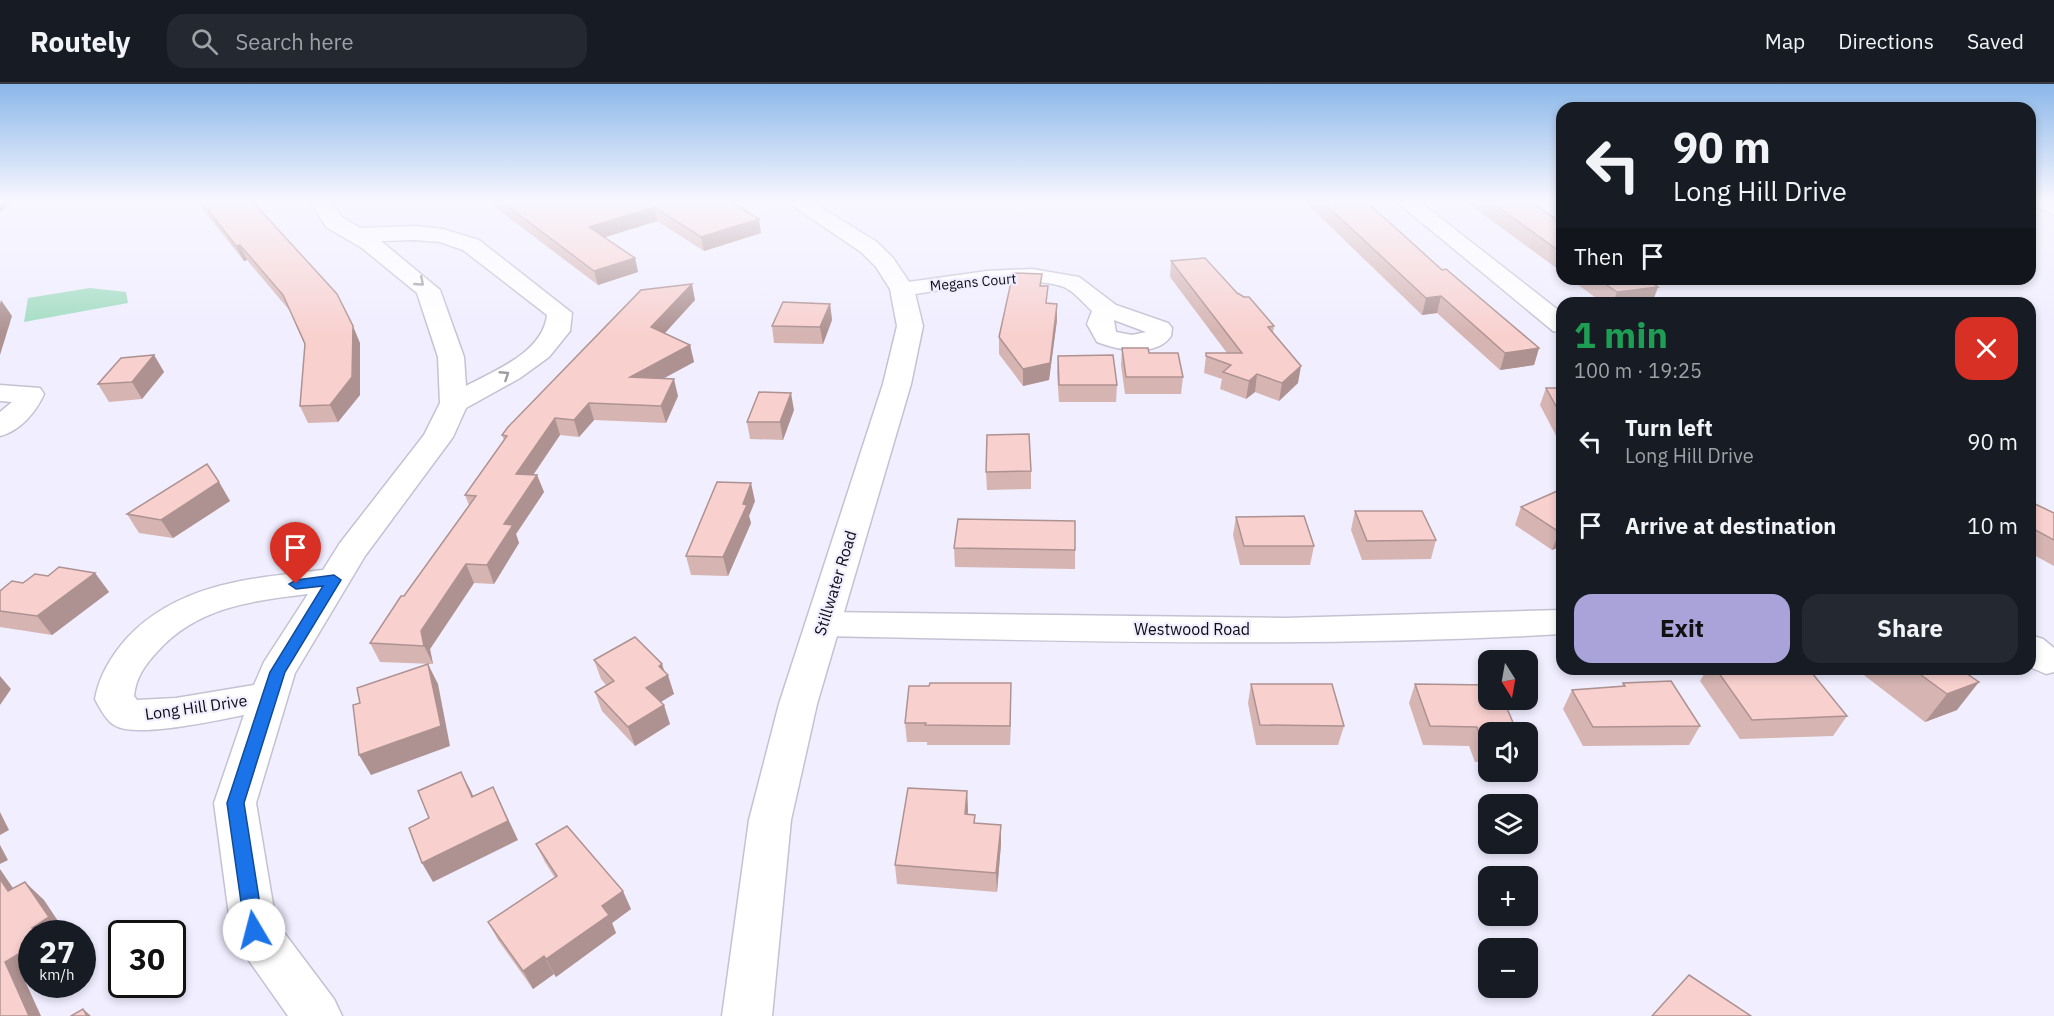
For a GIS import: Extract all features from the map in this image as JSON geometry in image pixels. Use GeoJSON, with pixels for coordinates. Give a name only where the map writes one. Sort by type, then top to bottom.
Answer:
{"type":"FeatureCollection","features":[{"type":"Feature","properties":{"kind":"street","name":"Long Hill Drive"},"geometry":{"type":"LineString","coordinates":[[317,1016],[254,930],[235,803],[278,672],[352,551],[438,437],[454,403],[452,357],[428,290],[373,245]]}},
{"type":"Feature","properties":{"kind":"street"},"geometry":{"type":"LineString","coordinates":[[454,403],[500,378],[533,356],[556,333],[560,313],[472,245]]}},
{"type":"Feature","properties":{"kind":"street","name":"Stillwater Road"},"geometry":{"type":"LineString","coordinates":[[747,1016],[770,820],[798,704],[897,384],[909,326],[902,289],[885,263],[867,245]]}},
{"type":"Feature","properties":{"kind":"street"},"geometry":{"type":"LineString","coordinates":[[1461,245],[1556,321]]}},
{"type":"Feature","properties":{"kind":"street","name":"Megans Court"},"geometry":{"type":"LineString","coordinates":[[902,289],[1017,277],[1054,278],[1078,285],[1105,309]]}},
{"type":"Feature","properties":{"kind":"street"},"geometry":{"type":"LineString","coordinates":[[0,393],[30,394],[26,405],[0,427]]}},
{"type":"Feature","properties":{"kind":"street","name":"Long Hill Drive"},"geometry":{"type":"LineString","coordinates":[[270,696],[176,713],[128,715],[114,699],[117,678],[142,644],[170,617],[196,604],[238,592],[334,580]]}},
{"type":"Feature","properties":{"kind":"street","name":"Westwood Road"},"geometry":{"type":"LineString","coordinates":[[823,624],[1165,630],[1448,630],[1556,622]]}},
{"type":"Feature","properties":{"kind":"green space"},"geometry":{"type":"Polygon","coordinates":[[[90,288],[126,292],[128,303],[24,322],[28,298],[90,288]]]}},
{"type":"Feature","properties":{"kind":"building"},"geometry":{"type":"Polygon","coordinates":[[[240,245],[293,245],[337,294],[353,326],[352,377],[330,405],[300,406],[305,344],[283,295],[240,245]]]}},
{"type":"Feature","properties":{"kind":"building"},"geometry":{"type":"Polygon","coordinates":[[[560,245],[616,245],[635,258],[594,271],[560,245]]]}},
{"type":"Feature","properties":{"kind":"building"},"geometry":{"type":"Polygon","coordinates":[[[1370,245],[1415,245],[1539,348],[1505,353],[1441,296],[1426,298],[1370,245]]]}},
{"type":"Feature","properties":{"kind":"building"},"geometry":{"type":"Polygon","coordinates":[[[1205,258],[1237,293],[1249,297],[1274,326],[1268,327],[1301,366],[1282,383],[1257,374],[1249,381],[1223,372],[1231,365],[1206,356],[1206,353],[1242,353],[1171,261],[1205,258]]]}},
{"type":"Feature","properties":{"kind":"building"},"geometry":{"type":"Polygon","coordinates":[[[1013,273],[1042,274],[1040,286],[1048,286],[1046,303],[1057,304],[1050,363],[1023,369],[999,337],[1013,273]]]}},
{"type":"Feature","properties":{"kind":"building"},"geometry":{"type":"Polygon","coordinates":[[[692,284],[651,327],[690,345],[630,377],[674,379],[661,406],[589,403],[574,420],[555,418],[516,474],[537,475],[504,524],[513,525],[487,565],[466,564],[421,631],[424,646],[370,643],[401,596],[404,596],[476,496],[465,495],[507,436],[502,435],[508,427],[641,290],[692,284]]]}},
{"type":"Feature","properties":{"kind":"building"},"geometry":{"type":"Polygon","coordinates":[[[1607,285],[1655,285],[1658,287],[1617,292],[1607,285]]]}},
{"type":"Feature","properties":{"kind":"building"},"geometry":{"type":"Polygon","coordinates":[[[783,302],[830,304],[820,327],[772,326],[783,302]]]}},
{"type":"Feature","properties":{"kind":"building"},"geometry":{"type":"Polygon","coordinates":[[[1122,348],[1148,348],[1149,353],[1178,353],[1183,377],[1126,377],[1122,348]]]}},
{"type":"Feature","properties":{"kind":"building"},"geometry":{"type":"Polygon","coordinates":[[[154,355],[132,382],[98,384],[121,358],[154,355]]]}},
{"type":"Feature","properties":{"kind":"building"},"geometry":{"type":"Polygon","coordinates":[[[1113,355],[1117,385],[1059,385],[1058,356],[1113,355]]]}},
{"type":"Feature","properties":{"kind":"building"},"geometry":{"type":"Polygon","coordinates":[[[1546,388],[1556,388],[1556,406],[1546,388]]]}},
{"type":"Feature","properties":{"kind":"building"},"geometry":{"type":"Polygon","coordinates":[[[759,392],[791,393],[780,422],[747,422],[759,392]]]}},
{"type":"Feature","properties":{"kind":"building"},"geometry":{"type":"Polygon","coordinates":[[[1029,434],[1031,471],[986,472],[987,435],[1029,434]]]}},
{"type":"Feature","properties":{"kind":"building"},"geometry":{"type":"Polygon","coordinates":[[[207,464],[219,482],[161,520],[127,514],[207,464]]]}},
{"type":"Feature","properties":{"kind":"building"},"geometry":{"type":"Polygon","coordinates":[[[717,482],[751,483],[743,504],[747,505],[723,557],[686,556],[717,482]]]}},
{"type":"Feature","properties":{"kind":"building"},"geometry":{"type":"Polygon","coordinates":[[[1556,492],[1556,530],[1521,507],[1556,492]]]}},
{"type":"Feature","properties":{"kind":"building"},"geometry":{"type":"Polygon","coordinates":[[[2036,504],[2054,513],[2054,540],[2036,530],[2036,504]]]}},
{"type":"Feature","properties":{"kind":"building"},"geometry":{"type":"Polygon","coordinates":[[[1355,511],[1422,511],[1436,540],[1367,541],[1355,511]]]}},
{"type":"Feature","properties":{"kind":"building"},"geometry":{"type":"Polygon","coordinates":[[[1304,516],[1314,546],[1244,546],[1236,517],[1304,516]]]}},
{"type":"Feature","properties":{"kind":"building"},"geometry":{"type":"Polygon","coordinates":[[[958,519],[1075,521],[1075,550],[954,548],[958,519]]]}},
{"type":"Feature","properties":{"kind":"building"},"geometry":{"type":"Polygon","coordinates":[[[59,567],[95,573],[37,616],[0,611],[0,591],[12,581],[23,583],[35,574],[48,576],[59,567]]]}},
{"type":"Feature","properties":{"kind":"building"},"geometry":{"type":"Polygon","coordinates":[[[635,637],[662,664],[659,666],[668,675],[646,688],[664,705],[628,727],[595,692],[614,681],[594,660],[635,637]]]}},
{"type":"Feature","properties":{"kind":"building"},"geometry":{"type":"Polygon","coordinates":[[[428,664],[441,726],[359,755],[353,705],[360,703],[357,688],[428,664]]]}},
{"type":"Feature","properties":{"kind":"building"},"geometry":{"type":"Polygon","coordinates":[[[1720,675],[1814,675],[1847,716],[1752,720],[1720,675]]]}},
{"type":"Feature","properties":{"kind":"building"},"geometry":{"type":"Polygon","coordinates":[[[1921,675],[1969,675],[1979,682],[1947,694],[1921,675]]]}},
{"type":"Feature","properties":{"kind":"building"},"geometry":{"type":"Polygon","coordinates":[[[1671,681],[1700,726],[1593,727],[1572,690],[1625,686],[1623,683],[1671,681]]]}},
{"type":"Feature","properties":{"kind":"building"},"geometry":{"type":"Polygon","coordinates":[[[930,683],[1011,683],[1010,726],[905,723],[909,686],[929,686],[930,683]]]}},
{"type":"Feature","properties":{"kind":"building"},"geometry":{"type":"Polygon","coordinates":[[[1251,684],[1332,684],[1344,726],[1260,725],[1251,684]]]}},
{"type":"Feature","properties":{"kind":"building"},"geometry":{"type":"Polygon","coordinates":[[[1415,684],[1478,685],[1478,710],[1508,710],[1513,722],[1478,722],[1478,730],[1477,727],[1430,726],[1415,684]]]}},
{"type":"Feature","properties":{"kind":"building"},"geometry":{"type":"Polygon","coordinates":[[[461,772],[472,797],[493,787],[508,821],[422,863],[409,828],[429,818],[418,791],[461,772]]]}},
{"type":"Feature","properties":{"kind":"building"},"geometry":{"type":"Polygon","coordinates":[[[908,788],[967,791],[965,814],[975,815],[974,823],[1001,825],[996,873],[895,865],[908,788]]]}},
{"type":"Feature","properties":{"kind":"building"},"geometry":{"type":"Polygon","coordinates":[[[567,826],[623,891],[602,906],[609,915],[546,959],[544,956],[523,971],[488,922],[557,876],[536,844],[567,826]]]}},
{"type":"Feature","properties":{"kind":"building"},"geometry":{"type":"Polygon","coordinates":[[[0,879],[8,891],[25,882],[49,917],[44,920],[18,920],[18,954],[5,962],[18,991],[18,998],[21,998],[29,1016],[0,1016],[0,879]]]}},
{"type":"Feature","properties":{"kind":"building"},"geometry":{"type":"Polygon","coordinates":[[[1689,975],[1751,1016],[1652,1016],[1689,975]]]}},
{"type":"Feature","properties":{"kind":"building"},"geometry":{"type":"Polygon","coordinates":[[[83,1009],[87,1016],[71,1016],[83,1009]]]}},
{"type":"Feature","properties":{"kind":"route"},"geometry":{"type":"LineString","coordinates":[[254,930],[235,803],[278,672],[334,580],[296,584]]}}]}
